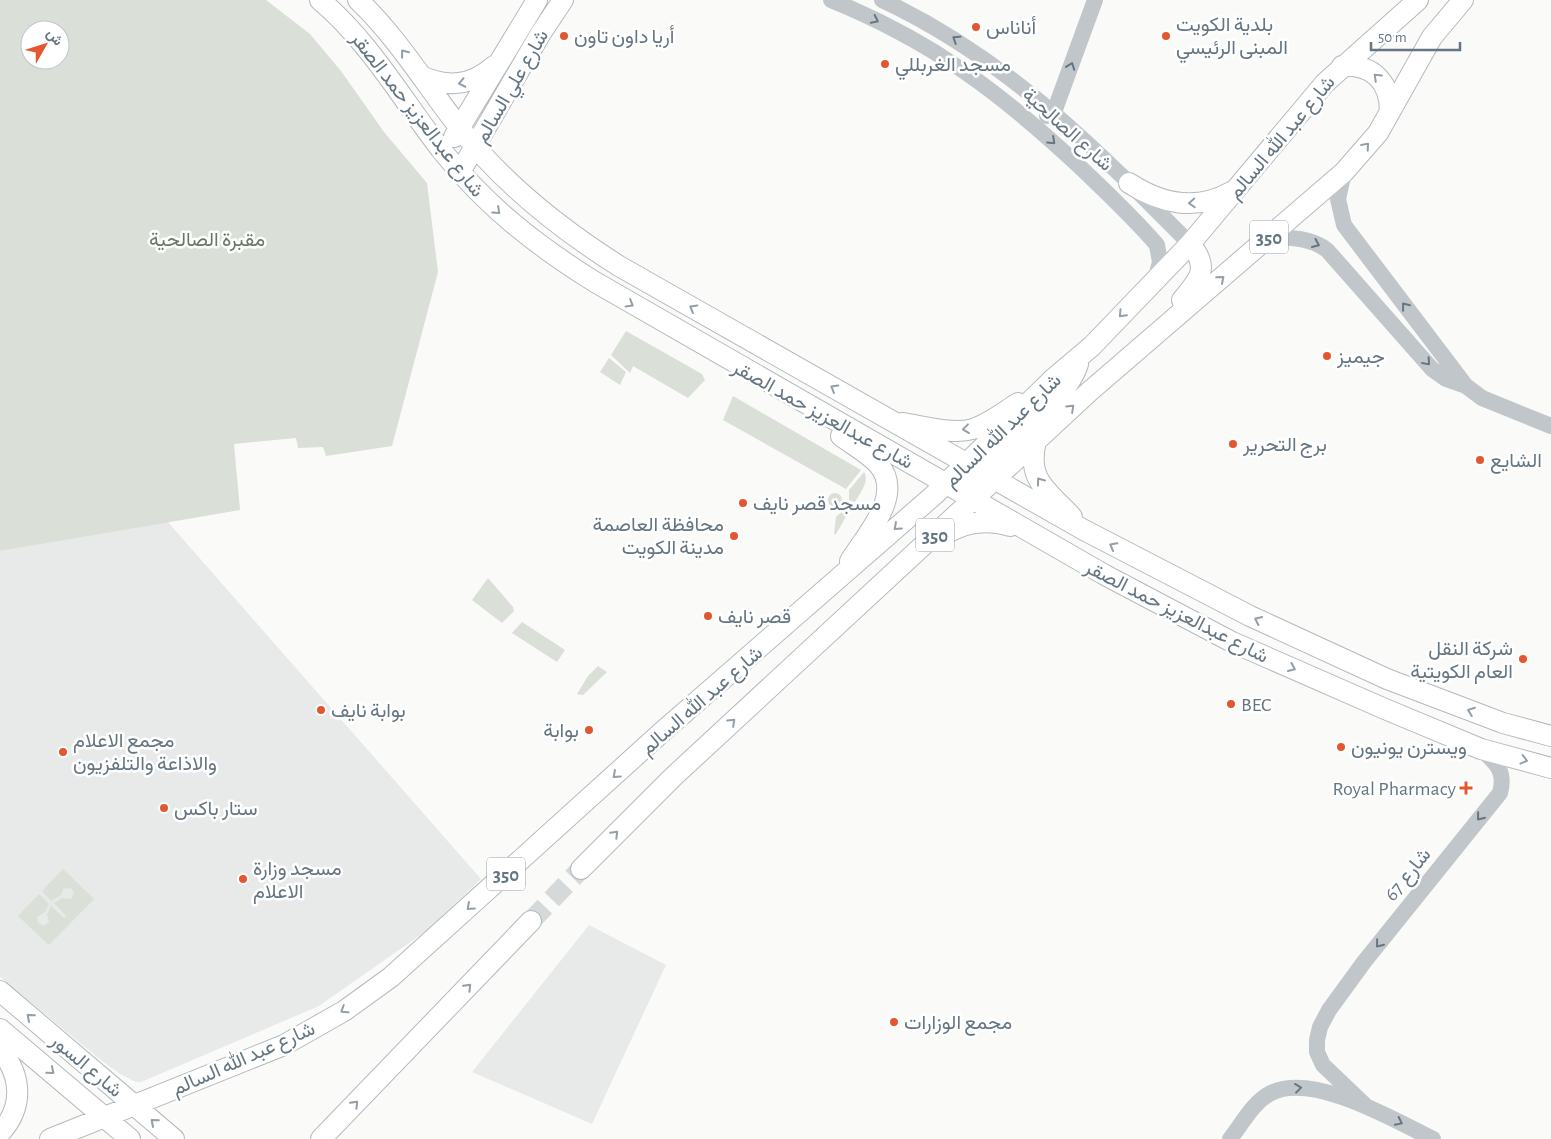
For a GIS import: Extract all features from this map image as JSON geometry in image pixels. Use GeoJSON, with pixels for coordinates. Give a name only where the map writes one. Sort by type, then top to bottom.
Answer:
{"type":"FeatureCollection","features":[{"type":"Feature","properties":{"kind":"main road","name":"شارع عبدالعزيز حمد الصقر"},"geometry":{"type":"LineString","coordinates":[[320,0],[353,31],[450,143],[470,157],[520,206],[552,232],[574,237],[619,266],[1084,530],[1250,616],[1359,668],[1503,723],[1551,736]]}},
{"type":"Feature","properties":{"kind":"main road","name":"شارع عبدالعزيز حمد الصقر"},"geometry":{"type":"LineString","coordinates":[[358,0],[372,14],[421,76],[450,143],[470,157],[479,195],[518,229],[555,257],[722,357],[961,491],[1031,533],[1105,575],[1232,642],[1385,710],[1481,749],[1551,768]]}},
{"type":"Feature","properties":{"kind":"main road","name":"شارع علي السالم"},"geometry":{"type":"LineString","coordinates":[[450,143],[537,0]]}},
{"type":"Feature","properties":{"kind":"main road","name":"شارع علي السالم"},"geometry":{"type":"LineString","coordinates":[[470,157],[541,33],[564,0]]}},
{"type":"Feature","properties":{"kind":"main road","name":"شارع عبد الله السالم"},"geometry":{"type":"LineString","coordinates":[[50,1139],[284,1045],[344,1011],[391,977],[662,732],[837,581],[961,491],[981,472],[1036,441],[1090,391],[1344,172],[1378,132],[1432,37],[1463,0]]}},
{"type":"Feature","properties":{"kind":"main road","name":"شارع عبد الله السالم"},"geometry":{"type":"LineString","coordinates":[[581,869],[673,776],[897,570],[961,491],[981,472],[1053,379],[1080,357],[1190,244],[1287,125],[1342,66],[1412,3]]}},
{"type":"Feature","properties":{"kind":"main road"},"geometry":{"type":"LineString","coordinates":[[523,22],[541,33]]}},
{"type":"Feature","properties":{"kind":"main road"},"geometry":{"type":"LineString","coordinates":[[421,76],[436,83],[453,85],[470,82],[484,74],[499,61]]}},
{"type":"Feature","properties":{"kind":"main road"},"geometry":{"type":"LineString","coordinates":[[1342,66],[1361,67],[1378,76],[1388,92],[1390,112]]}},
{"type":"Feature","properties":{"kind":"main road"},"geometry":{"type":"LineString","coordinates":[[1129,183],[1150,196],[1180,203],[1210,201],[1237,188]]}},
{"type":"Feature","properties":{"kind":"main road"},"geometry":{"type":"LineString","coordinates":[[1090,391],[1161,322],[1200,278],[1201,262],[1199,254],[1190,244]]}},
{"type":"Feature","properties":{"kind":"main road"},"geometry":{"type":"LineString","coordinates":[[722,357],[749,365],[836,412],[846,409],[854,400]]}},
{"type":"Feature","properties":{"kind":"main road"},"geometry":{"type":"LineString","coordinates":[[981,472],[1058,396],[1072,378],[1080,357]]}},
{"type":"Feature","properties":{"kind":"main road"},"geometry":{"type":"LineString","coordinates":[[892,421],[958,431],[973,429],[1053,379]]}},
{"type":"Feature","properties":{"kind":"main road"},"geometry":{"type":"LineString","coordinates":[[774,385],[875,461],[888,482],[887,498],[883,509],[837,581]]}},
{"type":"Feature","properties":{"kind":"main road"},"geometry":{"type":"LineString","coordinates":[[1036,441],[1032,462],[1037,478],[1084,530]]}},
{"type":"Feature","properties":{"kind":"main road"},"geometry":{"type":"LineString","coordinates":[[841,622],[868,580],[961,491]]}},
{"type":"Feature","properties":{"kind":"main road"},"geometry":{"type":"LineString","coordinates":[[897,570],[947,533],[966,524],[989,522],[1031,533]]}},
{"type":"Feature","properties":{"kind":"main road"},"geometry":{"type":"LineString","coordinates":[[321,1139],[531,921]]}},
{"type":"Feature","properties":{"kind":"main road","name":"شارع السور"},"geometry":{"type":"LineString","coordinates":[[0,991],[174,1139]]}},
{"type":"Feature","properties":{"kind":"main road","name":"شارع السور"},"geometry":{"type":"LineString","coordinates":[[0,1029],[130,1139]]}},
{"type":"Feature","properties":{"kind":"main road"},"geometry":{"type":"LineString","coordinates":[[0,1050],[13,1067],[18,1092],[15,1111],[0,1133]]}},
{"type":"Feature","properties":{"kind":"street","name":"شارع الصالحية"},"geometry":{"type":"LineString","coordinates":[[831,0],[904,33],[971,74],[1040,130],[1144,230],[1157,245],[1160,262],[1156,278]]}},
{"type":"Feature","properties":{"kind":"street","name":"شارع الصالحية"},"geometry":{"type":"LineString","coordinates":[[882,0],[954,38],[1054,112],[1190,244]]}},
{"type":"Feature","properties":{"kind":"street"},"geometry":{"type":"LineString","coordinates":[[971,74],[1036,117],[1048,116],[1054,112],[1095,0]]}},
{"type":"Feature","properties":{"kind":"street"},"geometry":{"type":"LineString","coordinates":[[1344,172],[1338,192],[1339,212],[1344,225],[1357,245],[1448,360],[1466,386]]}},
{"type":"Feature","properties":{"kind":"street"},"geometry":{"type":"LineString","coordinates":[[1269,237],[1295,238],[1318,243],[1336,260],[1432,369],[1446,379],[1466,386],[1482,398],[1551,426]]}},
{"type":"Feature","properties":{"kind":"street"},"geometry":{"type":"LineString","coordinates":[[1336,260],[1337,251],[1343,244],[1357,245]]}},
{"type":"Feature","properties":{"kind":"street","name":"شارع 67"},"geometry":{"type":"LineString","coordinates":[[1366,1106],[1323,1064],[1318,1052],[1317,1040],[1320,1027],[1329,1010],[1364,962],[1500,793],[1503,781],[1500,770],[1481,749]]}},
{"type":"Feature","properties":{"kind":"street"},"geometry":{"type":"LineString","coordinates":[[1230,1139],[1254,1107],[1271,1093],[1308,1087],[1366,1106],[1433,1139]]}},
{"type":"Feature","properties":{"kind":"shaded area"},"geometry":{"type":"Polygon","coordinates":[[[167,521],[481,879],[426,931],[319,1006],[141,1082],[136,1082],[120,1074],[102,1061],[0,977],[0,551],[167,521]]]}},
{"type":"Feature","properties":{"kind":"shaded area"},"geometry":{"type":"Polygon","coordinates":[[[589,925],[666,965],[592,1124],[472,1072],[589,925]]]}},
{"type":"Feature","properties":{"kind":"green space","name":"مقبرة الصالحية"},"geometry":{"type":"Polygon","coordinates":[[[0,0],[266,0],[310,34],[341,71],[384,132],[427,183],[438,272],[392,446],[326,456],[323,447],[298,448],[296,438],[234,444],[240,510],[0,551],[0,0]]]}},
{"type":"Feature","properties":{"kind":"green space"},"geometry":{"type":"Polygon","coordinates":[[[626,331],[702,374],[705,380],[688,398],[633,366],[630,373],[611,355],[626,331]]]}},
{"type":"Feature","properties":{"kind":"green space"},"geometry":{"type":"Polygon","coordinates":[[[609,358],[626,372],[620,385],[600,372],[609,358]]]}},
{"type":"Feature","properties":{"kind":"green space"},"geometry":{"type":"Polygon","coordinates":[[[733,396],[861,470],[846,489],[723,420],[733,396]]]}},
{"type":"Feature","properties":{"kind":"green space"},"geometry":{"type":"Polygon","coordinates":[[[864,472],[866,479],[862,491],[855,502],[849,500],[849,490],[864,472]]]}},
{"type":"Feature","properties":{"kind":"green space"},"geometry":{"type":"Polygon","coordinates":[[[832,493],[838,493],[842,500],[838,507],[832,507],[828,503],[828,497],[832,493]]]}},
{"type":"Feature","properties":{"kind":"green space"},"geometry":{"type":"Polygon","coordinates":[[[849,505],[851,508],[836,534],[834,534],[836,517],[849,505]]]}},
{"type":"Feature","properties":{"kind":"green space"},"geometry":{"type":"Polygon","coordinates":[[[488,578],[513,607],[514,611],[502,623],[472,600],[488,578]]]}},
{"type":"Feature","properties":{"kind":"green space"},"geometry":{"type":"Polygon","coordinates":[[[522,622],[565,650],[557,662],[512,633],[522,622]]]}},
{"type":"Feature","properties":{"kind":"green space"},"geometry":{"type":"Polygon","coordinates":[[[598,666],[607,672],[583,695],[577,694],[588,676],[598,666]]]}},
{"type":"Feature","properties":{"kind":"green space"},"geometry":{"type":"Polygon","coordinates":[[[63,869],[94,899],[49,945],[18,916],[39,894],[49,904],[45,912],[37,917],[38,923],[44,926],[49,922],[47,914],[51,906],[64,918],[66,916],[54,903],[62,898],[71,899],[74,893],[71,888],[63,889],[61,895],[51,901],[42,891],[63,869]]]}},
{"type":"Feature","properties":{"kind":"tunnel"},"geometry":{"type":"LineString","coordinates":[[531,921],[581,869]]}},
{"type":"Feature","properties":{"kind":"place","name":"أناناس"},"geometry":{"type":"Point","coordinates":[976,27]}},
{"type":"Feature","properties":{"kind":"place","name":"أريا داون تاون"},"geometry":{"type":"Point","coordinates":[564,36]}},
{"type":"Feature","properties":{"kind":"place","name":"بلدية الكويت المبنى الرئيسي"},"geometry":{"type":"Point","coordinates":[1166,36]}},
{"type":"Feature","properties":{"kind":"place","name":"مسجد الغربللي"},"geometry":{"type":"Point","coordinates":[885,64]}},
{"type":"Feature","properties":{"kind":"place","name":"جيميز"},"geometry":{"type":"Point","coordinates":[1327,356]}},
{"type":"Feature","properties":{"kind":"place","name":"برج التحرير"},"geometry":{"type":"Point","coordinates":[1233,444]}},
{"type":"Feature","properties":{"kind":"place","name":"الشايع"},"geometry":{"type":"Point","coordinates":[1480,460]}},
{"type":"Feature","properties":{"kind":"place","name":"مسجد قصر نايف"},"geometry":{"type":"Point","coordinates":[743,503]}},
{"type":"Feature","properties":{"kind":"place","name":"محافظة العاصمة مدينة الكويت"},"geometry":{"type":"Point","coordinates":[734,536]}},
{"type":"Feature","properties":{"kind":"place","name":"قصر نايف"},"geometry":{"type":"Point","coordinates":[708,616]}},
{"type":"Feature","properties":{"kind":"place","name":"شركة النقل العام الكويتية"},"geometry":{"type":"Point","coordinates":[1523,659]}},
{"type":"Feature","properties":{"kind":"place","name":"BEC"},"geometry":{"type":"Point","coordinates":[1231,704]}},
{"type":"Feature","properties":{"kind":"place","name":"بوابة نايف"},"geometry":{"type":"Point","coordinates":[321,710]}},
{"type":"Feature","properties":{"kind":"place","name":"بوابة"},"geometry":{"type":"Point","coordinates":[589,730]}},
{"type":"Feature","properties":{"kind":"place","name":"ويسترن يونيون"},"geometry":{"type":"Point","coordinates":[1341,747]}},
{"type":"Feature","properties":{"kind":"place","name":"مجمع الاعلام والاذاعة والتلفزيون"},"geometry":{"type":"Point","coordinates":[63,752]}},
{"type":"Feature","properties":{"kind":"place","name":"Royal Pharmacy"},"geometry":{"type":"Point","coordinates":[1466,788]}},
{"type":"Feature","properties":{"kind":"place","name":"ستار باكس"},"geometry":{"type":"Point","coordinates":[164,808]}},
{"type":"Feature","properties":{"kind":"place","name":"مسجد وزارة الاعلام"},"geometry":{"type":"Point","coordinates":[243,879]}},
{"type":"Feature","properties":{"kind":"place","name":"مجمع الوزارات"},"geometry":{"type":"Point","coordinates":[894,1022]}}]}
